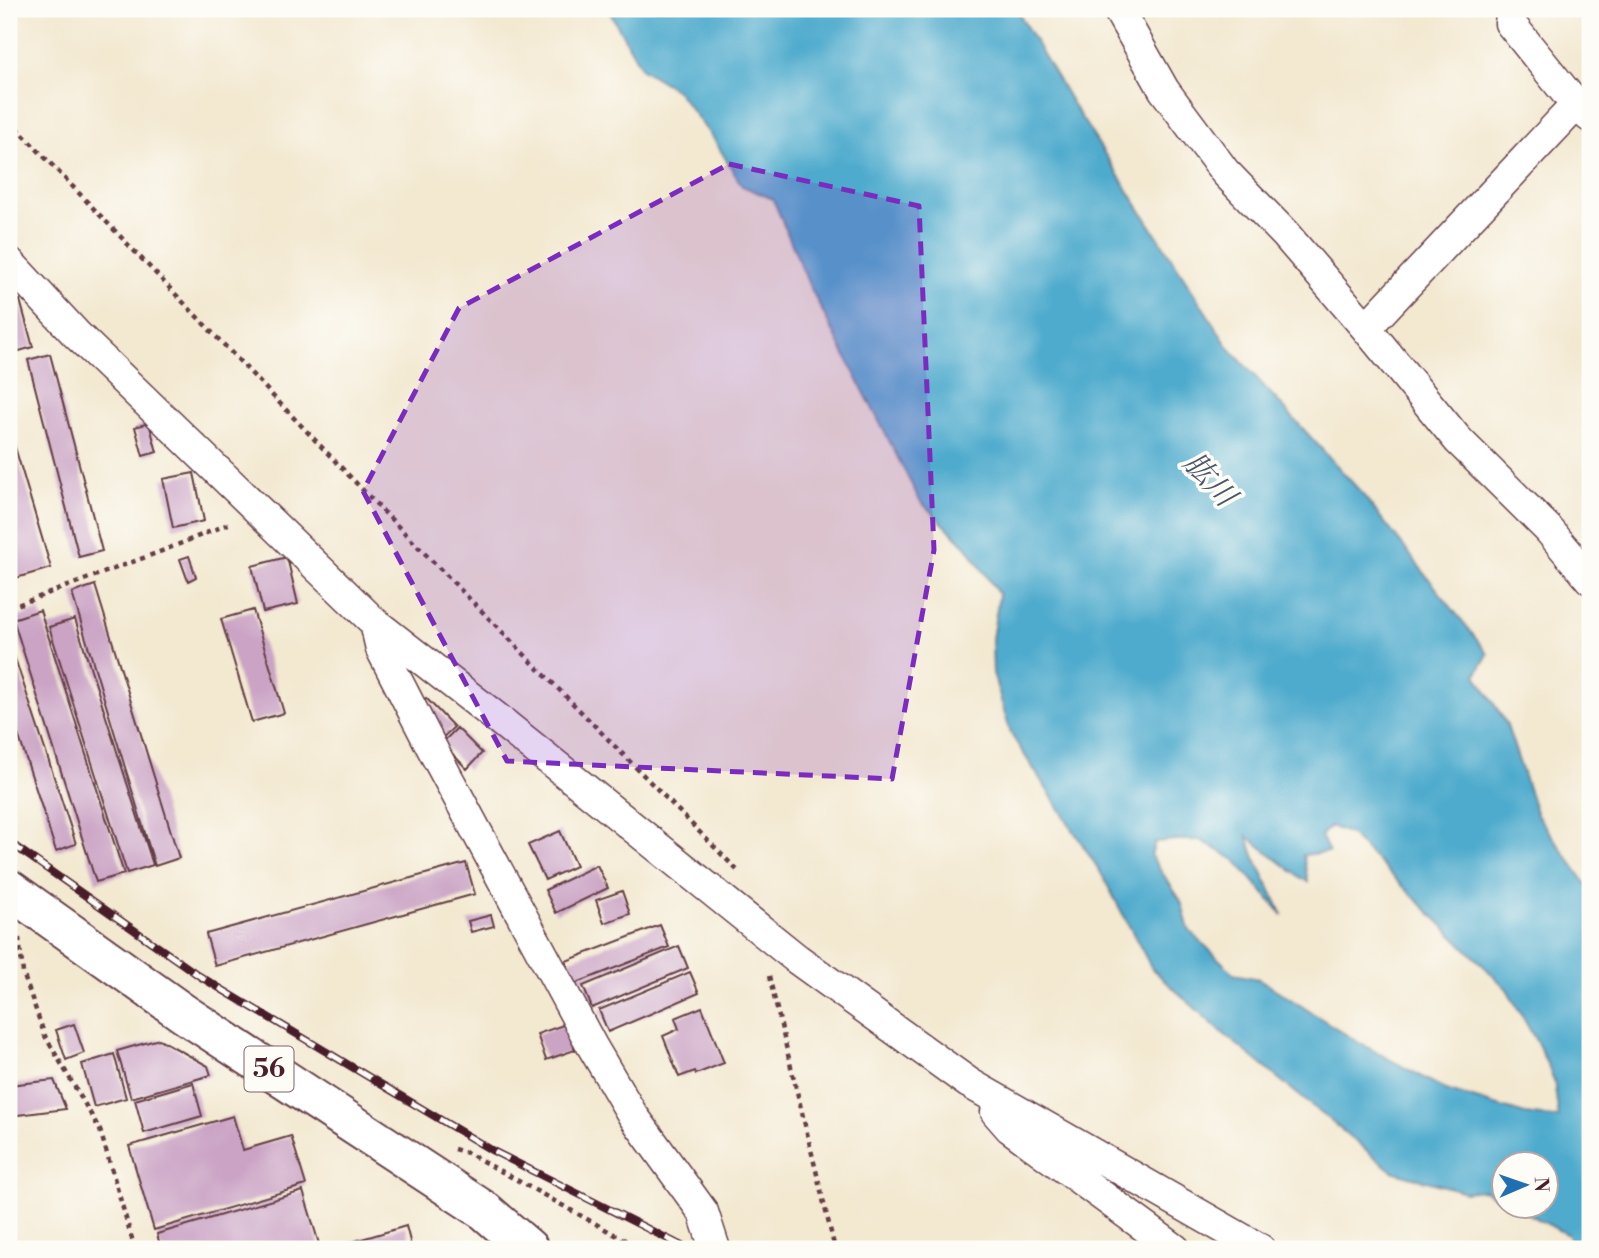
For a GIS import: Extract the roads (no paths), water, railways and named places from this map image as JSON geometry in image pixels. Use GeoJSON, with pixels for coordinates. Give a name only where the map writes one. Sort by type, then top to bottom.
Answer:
{"type":"FeatureCollection","features":[{"type":"Feature","properties":{"kind":"highway","name":"56"},"geometry":{"type":"LineString","coordinates":[[16,894],[183,1013],[485,1211],[529,1249]]}},
{"type":"Feature","properties":{"kind":"street"},"geometry":{"type":"LineString","coordinates":[[1118,9],[1164,90],[1225,172],[1284,234],[1366,328],[1458,440],[1548,529],[1590,579]]}},
{"type":"Feature","properties":{"kind":"street"},"geometry":{"type":"LineString","coordinates":[[1366,328],[1583,111],[1510,23],[1512,9]]}},
{"type":"Feature","properties":{"kind":"street"},"geometry":{"type":"LineString","coordinates":[[9,262],[76,334],[375,623],[797,959],[970,1083],[1260,1249]]}},
{"type":"Feature","properties":{"kind":"street"},"geometry":{"type":"LineString","coordinates":[[375,623],[381,649],[405,696],[592,1046],[632,1114],[703,1212],[715,1249]]}},
{"type":"Feature","properties":{"kind":"street"},"geometry":{"type":"LineString","coordinates":[[970,1083],[1010,1128],[1175,1249]]}},
{"type":"Feature","properties":{"kind":"water","name":"肱川"},"geometry":{"type":"Polygon","coordinates":[[[608,9],[1016,9],[1072,103],[1229,348],[1359,490],[1488,654],[1476,675],[1506,723],[1537,815],[1590,889],[1590,1249],[1573,1249],[1568,1235],[1540,1220],[1560,1220],[1560,1150],[1490,1150],[1490,1193],[1484,1190],[1465,1192],[1392,1171],[1218,1029],[1152,969],[1101,873],[1011,734],[993,673],[992,639],[999,595],[967,547],[920,501],[809,285],[773,199],[742,186],[715,141],[676,90],[642,69],[608,9]],[[1330,826],[1321,836],[1329,852],[1303,855],[1308,882],[1247,836],[1283,915],[1235,860],[1200,840],[1155,842],[1151,856],[1181,901],[1189,930],[1234,974],[1259,979],[1361,1044],[1446,1090],[1525,1114],[1559,1118],[1554,1080],[1539,1046],[1507,989],[1350,834],[1330,826]]]}},
{"type":"Feature","properties":{"kind":"railway"},"geometry":{"type":"LineString","coordinates":[[9,842],[201,977],[493,1151],[688,1249]]}}]}
